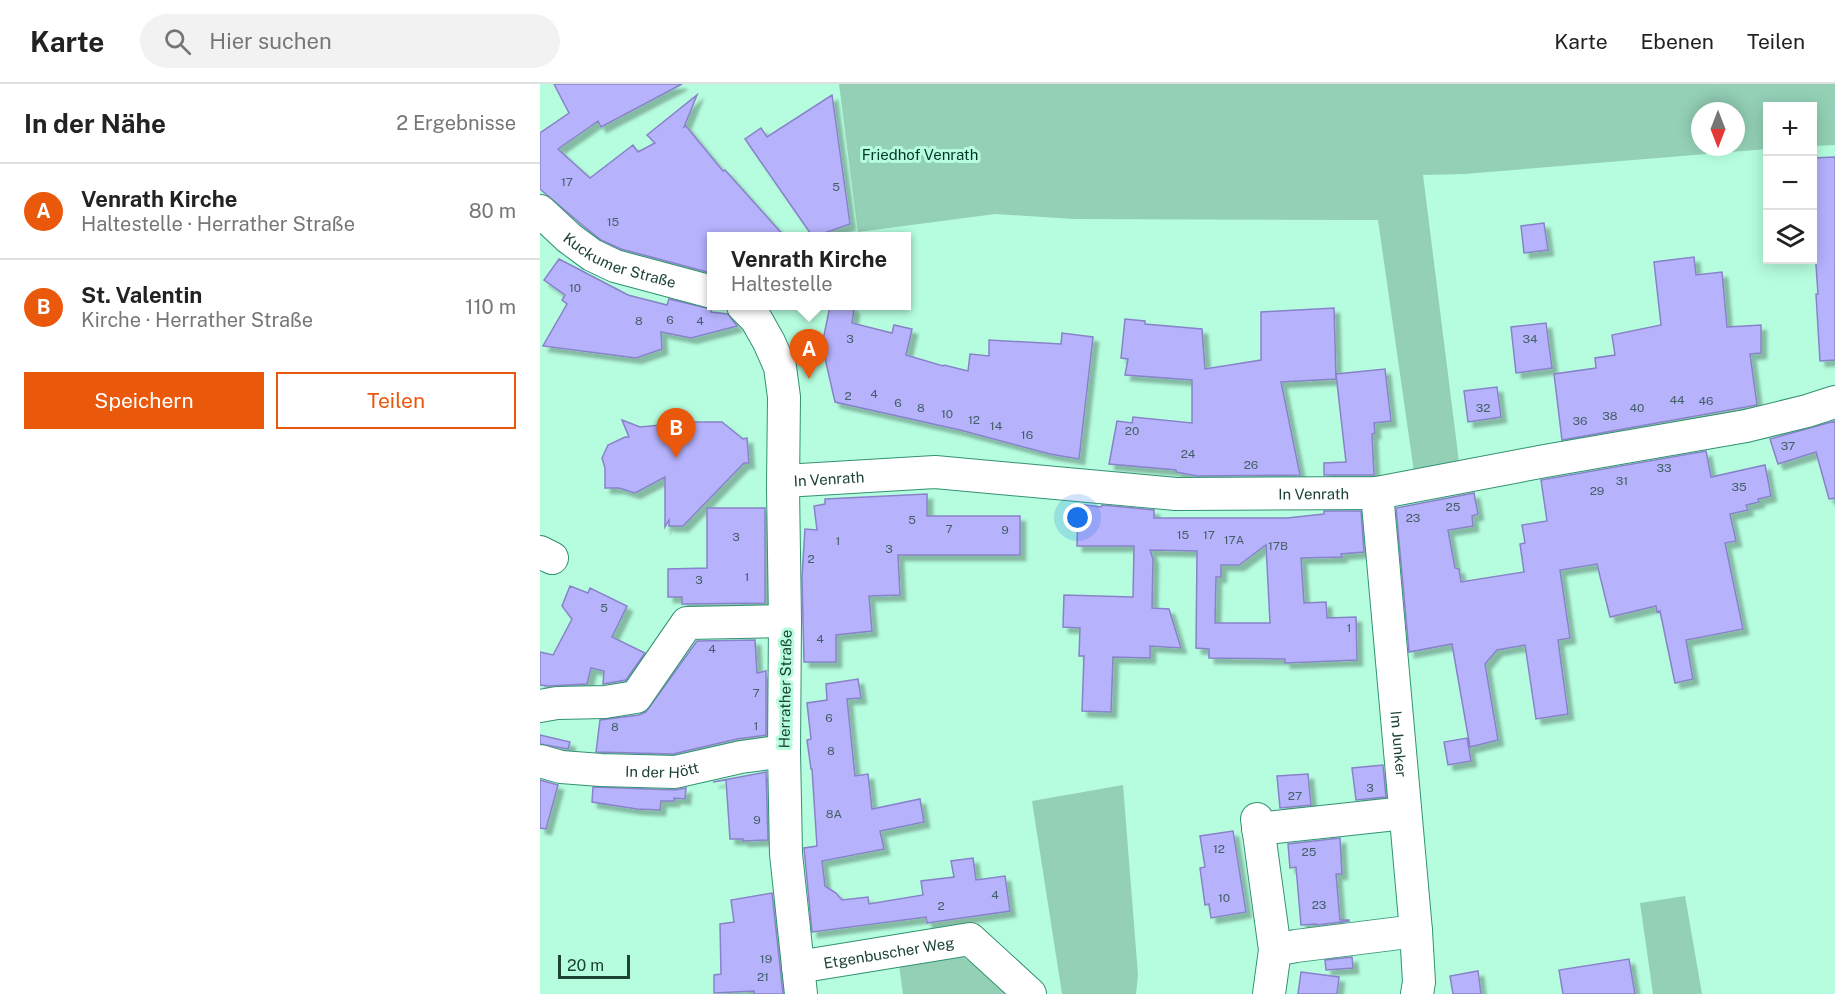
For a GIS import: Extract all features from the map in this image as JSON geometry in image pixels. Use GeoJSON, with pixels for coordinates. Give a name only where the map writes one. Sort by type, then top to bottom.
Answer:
{"type":"FeatureCollection","features":[{"type":"Feature","properties":{"kind":"street","name":"Kuckumer Straße"},"geometry":{"type":"LineString","coordinates":[[540,211],[569,238],[592,255],[615,266],[707,291]]}},
{"type":"Feature","properties":{"kind":"street","name":"Herrather Straße"},"geometry":{"type":"LineString","coordinates":[[747,310],[756,319],[769,342],[780,367],[783,383],[786,854],[800,981]]}},
{"type":"Feature","properties":{"kind":"street","name":"In Venrath"},"geometry":{"type":"LineString","coordinates":[[784,481],[935,472],[1176,494],[1377,493],[1746,426],[1835,402]]}},
{"type":"Feature","properties":{"kind":"street","name":"Im Junker"},"geometry":{"type":"LineString","coordinates":[[1377,493],[1416,931],[1419,982],[1417,994]]}},
{"type":"Feature","properties":{"kind":"street"},"geometry":{"type":"LineString","coordinates":[[542,702],[604,702],[636,697],[687,623],[785,621]]}},
{"type":"Feature","properties":{"kind":"street","name":"In der Hött"},"geometry":{"type":"LineString","coordinates":[[540,761],[561,767],[601,770],[675,771],[741,757],[784,751]]}},
{"type":"Feature","properties":{"kind":"street"},"geometry":{"type":"LineString","coordinates":[[1269,994],[1275,950],[1257,824],[1405,813]]}},
{"type":"Feature","properties":{"kind":"street"},"geometry":{"type":"LineString","coordinates":[[1275,950],[1416,931]]}},
{"type":"Feature","properties":{"kind":"street","name":"Etgenbuscher Weg"},"geometry":{"type":"LineString","coordinates":[[800,981],[970,939],[1030,994]]}},
{"type":"Feature","properties":{"kind":"green space","name":"Friedhof Venrath"},"geometry":{"type":"Polygon","coordinates":[[[839,84],[1835,84],[1835,145],[1817,146],[1817,102],[1763,102],[1763,149],[1745,151],[1745,102],[1691,102],[1691,155],[1464,174],[1423,175],[1459,462],[1414,472],[1378,220],[1074,219],[995,214],[858,232],[839,84]]]}},
{"type":"Feature","properties":{"kind":"green space"},"geometry":{"type":"Polygon","coordinates":[[[1123,785],[1138,975],[1136,994],[1062,994],[1032,801],[1123,785]]]}},
{"type":"Feature","properties":{"kind":"green space"},"geometry":{"type":"Polygon","coordinates":[[[1685,896],[1702,994],[1653,994],[1640,903],[1685,896]]]}},
{"type":"Feature","properties":{"kind":"green space"},"geometry":{"type":"Polygon","coordinates":[[[962,956],[1013,994],[903,994],[899,965],[962,956]]]}},
{"type":"Feature","properties":{"kind":"building"},"geometry":{"type":"Polygon","coordinates":[[[554,84],[682,84],[601,127],[598,121],[558,149],[590,178],[633,145],[638,152],[655,143],[647,135],[697,95],[684,127],[686,126],[723,171],[725,170],[781,232],[707,232],[707,272],[621,249],[601,240],[540,189],[540,133],[569,113],[554,84]]]}},
{"type":"Feature","properties":{"kind":"building"},"geometry":{"type":"Polygon","coordinates":[[[832,95],[850,224],[827,232],[810,232],[745,139],[761,128],[767,137],[832,95]]]}},
{"type":"Feature","properties":{"kind":"building"},"geometry":{"type":"Polygon","coordinates":[[[1835,157],[1835,360],[1820,361],[1816,294],[1818,294],[1816,264],[1817,158],[1835,157]]]}},
{"type":"Feature","properties":{"kind":"building"},"geometry":{"type":"Polygon","coordinates":[[[1544,223],[1548,250],[1524,253],[1521,226],[1544,223]]]}},
{"type":"Feature","properties":{"kind":"building"},"geometry":{"type":"Polygon","coordinates":[[[1694,257],[1696,275],[1722,272],[1727,327],[1761,325],[1761,353],[1750,354],[1757,405],[1562,440],[1554,374],[1596,368],[1595,358],[1615,355],[1612,335],[1661,325],[1654,262],[1694,257]]]}},
{"type":"Feature","properties":{"kind":"building"},"geometry":{"type":"Polygon","coordinates":[[[559,259],[628,295],[667,305],[669,299],[707,308],[711,312],[728,314],[737,326],[691,338],[661,332],[662,349],[636,358],[543,346],[567,304],[562,300],[565,295],[544,280],[559,259]]]}},
{"type":"Feature","properties":{"kind":"building"},"geometry":{"type":"Polygon","coordinates":[[[1334,308],[1336,379],[1281,382],[1300,475],[1197,476],[1176,472],[1176,470],[1109,464],[1117,421],[1132,423],[1133,417],[1192,423],[1192,380],[1125,375],[1128,359],[1121,358],[1125,319],[1145,321],[1145,324],[1202,329],[1205,369],[1261,360],[1261,312],[1334,308]]]}},
{"type":"Feature","properties":{"kind":"building"},"geometry":{"type":"Polygon","coordinates":[[[829,310],[854,310],[852,323],[892,333],[894,325],[912,329],[906,355],[968,371],[970,354],[989,356],[989,340],[1061,344],[1062,333],[1093,337],[1079,459],[835,402],[822,345],[829,310]]]}},
{"type":"Feature","properties":{"kind":"building"},"geometry":{"type":"Polygon","coordinates":[[[1546,323],[1552,368],[1516,373],[1511,327],[1546,323]]]}},
{"type":"Feature","properties":{"kind":"building"},"geometry":{"type":"Polygon","coordinates":[[[1385,369],[1391,421],[1374,423],[1375,433],[1372,434],[1374,475],[1324,475],[1324,463],[1346,462],[1336,374],[1385,369]]]}},
{"type":"Feature","properties":{"kind":"building"},"geometry":{"type":"Polygon","coordinates":[[[1497,387],[1501,417],[1468,422],[1464,391],[1497,387]]]}},
{"type":"Feature","properties":{"kind":"building"},"geometry":{"type":"Polygon","coordinates":[[[622,420],[640,427],[722,422],[743,439],[747,438],[749,463],[744,463],[683,526],[669,526],[669,520],[665,527],[665,477],[635,493],[619,488],[605,488],[605,468],[602,458],[608,445],[629,437],[622,420]]]}},
{"type":"Feature","properties":{"kind":"building"},"geometry":{"type":"Polygon","coordinates":[[[1835,421],[1835,498],[1829,499],[1816,452],[1778,464],[1770,439],[1835,421]]]}},
{"type":"Feature","properties":{"kind":"building"},"geometry":{"type":"Polygon","coordinates":[[[1706,451],[1711,477],[1765,465],[1771,496],[1746,505],[1748,510],[1730,514],[1736,541],[1725,543],[1743,629],[1686,640],[1693,679],[1675,683],[1660,611],[1657,612],[1656,606],[1610,617],[1597,564],[1560,570],[1570,638],[1558,640],[1568,714],[1536,719],[1525,645],[1497,650],[1485,664],[1498,740],[1470,747],[1452,644],[1409,652],[1396,508],[1474,493],[1478,514],[1472,516],[1473,526],[1448,530],[1455,568],[1459,569],[1461,582],[1524,572],[1520,544],[1525,543],[1522,525],[1547,521],[1541,480],[1706,451]]]}},
{"type":"Feature","properties":{"kind":"building"},"geometry":{"type":"Polygon","coordinates":[[[927,494],[927,516],[1020,516],[1020,555],[898,555],[900,595],[869,596],[872,631],[836,635],[836,662],[804,662],[802,577],[805,529],[817,530],[814,506],[825,504],[825,499],[927,494]]]}},
{"type":"Feature","properties":{"kind":"building"},"geometry":{"type":"Polygon","coordinates":[[[1078,504],[1154,510],[1154,518],[1287,518],[1324,514],[1324,511],[1361,511],[1364,552],[1341,554],[1342,557],[1301,558],[1304,603],[1326,602],[1327,618],[1356,617],[1357,660],[1285,663],[1285,659],[1209,658],[1209,649],[1196,648],[1197,551],[1150,550],[1153,559],[1152,608],[1169,609],[1181,648],[1150,646],[1150,658],[1113,657],[1111,712],[1082,711],[1084,656],[1079,656],[1080,628],[1063,627],[1064,595],[1133,597],[1134,546],[1077,546],[1078,504]],[[1266,545],[1239,565],[1221,565],[1221,577],[1216,577],[1215,623],[1270,623],[1266,545]]]}},
{"type":"Feature","properties":{"kind":"building"},"geometry":{"type":"Polygon","coordinates":[[[707,508],[765,508],[765,603],[682,604],[682,597],[668,597],[668,569],[707,568],[707,508]]]}},
{"type":"Feature","properties":{"kind":"building"},"geometry":{"type":"Polygon","coordinates":[[[570,586],[588,593],[590,588],[627,606],[612,637],[645,653],[626,680],[603,684],[604,671],[591,668],[587,684],[540,685],[540,652],[553,655],[572,619],[562,606],[570,586]]]}},
{"type":"Feature","properties":{"kind":"building"},"geometry":{"type":"Polygon","coordinates":[[[755,640],[757,673],[766,671],[766,735],[737,739],[673,754],[596,752],[600,720],[646,712],[697,641],[755,640]]]}},
{"type":"Feature","properties":{"kind":"building"},"geometry":{"type":"Polygon","coordinates":[[[858,679],[861,698],[847,699],[855,776],[868,774],[872,809],[920,799],[924,822],[880,831],[884,849],[822,861],[825,886],[842,900],[868,897],[869,904],[923,895],[921,881],[954,877],[951,861],[973,858],[976,880],[1005,876],[1010,911],[927,923],[926,917],[812,932],[804,848],[817,846],[812,769],[807,740],[811,739],[807,703],[827,700],[826,684],[858,679]]]}},
{"type":"Feature","properties":{"kind":"building"},"geometry":{"type":"Polygon","coordinates":[[[540,735],[570,742],[568,749],[540,744],[540,735]]]}},
{"type":"Feature","properties":{"kind":"building"},"geometry":{"type":"Polygon","coordinates":[[[1467,738],[1471,761],[1448,765],[1444,742],[1467,738]]]}},
{"type":"Feature","properties":{"kind":"building"},"geometry":{"type":"Polygon","coordinates":[[[1383,765],[1386,797],[1356,800],[1352,768],[1383,765]]]}},
{"type":"Feature","properties":{"kind":"building"},"geometry":{"type":"Polygon","coordinates":[[[766,772],[768,840],[730,839],[726,780],[713,782],[766,772]]]}},
{"type":"Feature","properties":{"kind":"building"},"geometry":{"type":"Polygon","coordinates":[[[1308,774],[1311,805],[1280,808],[1277,776],[1308,774]]]}},
{"type":"Feature","properties":{"kind":"building"},"geometry":{"type":"Polygon","coordinates":[[[540,780],[558,785],[546,829],[540,828],[540,780]]]}},
{"type":"Feature","properties":{"kind":"building"},"geometry":{"type":"Polygon","coordinates":[[[593,787],[675,790],[686,788],[685,799],[674,798],[674,801],[661,801],[660,810],[592,802],[593,787]]]}},
{"type":"Feature","properties":{"kind":"building"},"geometry":{"type":"Polygon","coordinates":[[[1233,831],[1246,912],[1211,918],[1209,904],[1205,905],[1200,868],[1205,867],[1200,836],[1233,831]]]}},
{"type":"Feature","properties":{"kind":"building"},"geometry":{"type":"Polygon","coordinates":[[[1340,838],[1342,874],[1336,874],[1340,920],[1349,921],[1301,925],[1296,867],[1290,868],[1288,844],[1340,838]]]}},
{"type":"Feature","properties":{"kind":"building"},"geometry":{"type":"Polygon","coordinates":[[[772,893],[783,994],[754,994],[754,991],[714,993],[714,975],[721,974],[720,924],[734,922],[731,900],[772,893]]]}},
{"type":"Feature","properties":{"kind":"building"},"geometry":{"type":"Polygon","coordinates":[[[1352,957],[1353,968],[1326,970],[1325,960],[1352,957]]]}},
{"type":"Feature","properties":{"kind":"building"},"geometry":{"type":"Polygon","coordinates":[[[1629,959],[1635,994],[1563,994],[1559,970],[1629,959]]]}},
{"type":"Feature","properties":{"kind":"building"},"geometry":{"type":"Polygon","coordinates":[[[1478,971],[1481,994],[1453,994],[1450,976],[1478,971]]]}},
{"type":"Feature","properties":{"kind":"building"},"geometry":{"type":"Polygon","coordinates":[[[1301,972],[1339,977],[1337,994],[1298,994],[1301,972]]]}},
{"type":"Feature","properties":{"kind":"place","name":"Venrath Kirche"},"geometry":{"type":"Point","coordinates":[809,379]}},
{"type":"Feature","properties":{"kind":"place","name":"St. Valentin"},"geometry":{"type":"Point","coordinates":[676,458]}}]}
